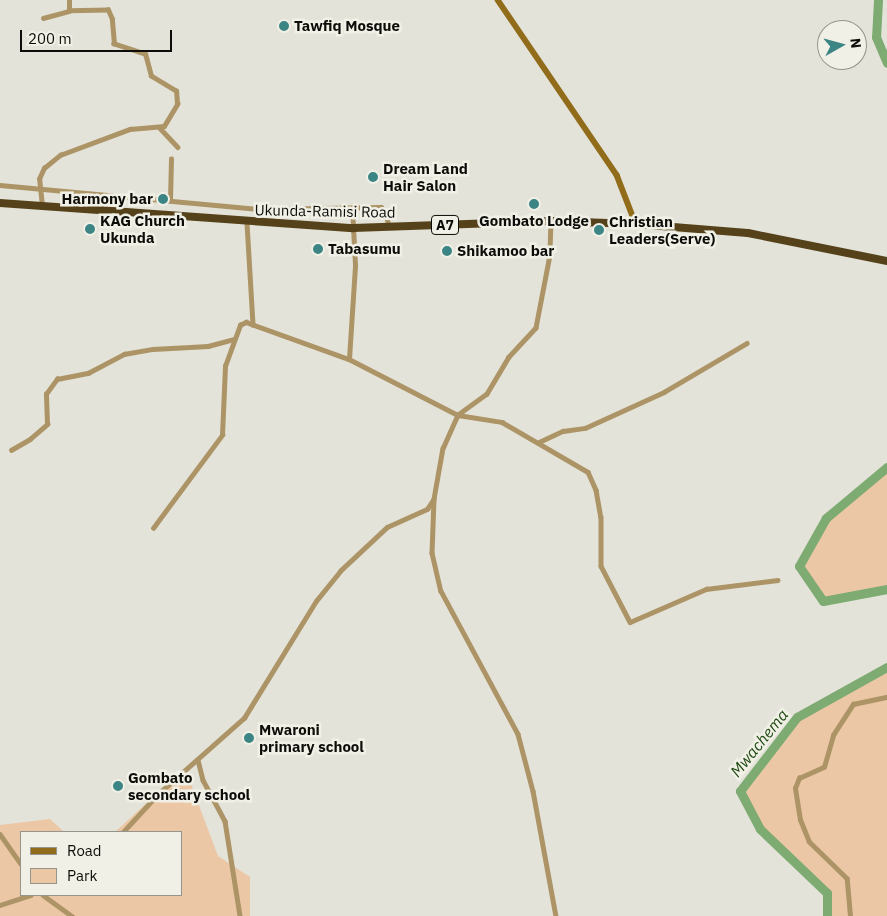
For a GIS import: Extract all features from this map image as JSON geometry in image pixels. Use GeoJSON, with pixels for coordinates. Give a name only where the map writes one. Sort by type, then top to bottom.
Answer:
{"type":"FeatureCollection","features":[{"type":"Feature","properties":{"kind":"highway","name":"Ukunda-Ramisi Road"},"geometry":{"type":"LineString","coordinates":[[0,203],[247,223],[353,228],[551,221],[636,224],[748,233],[887,261]]}},
{"type":"Feature","properties":{"kind":"street"},"geometry":{"type":"LineString","coordinates":[[69,0],[69,11]]}},
{"type":"Feature","properties":{"kind":"street"},"geometry":{"type":"LineString","coordinates":[[498,0],[617,175],[636,224]]}},
{"type":"Feature","properties":{"kind":"street"},"geometry":{"type":"LineString","coordinates":[[42,206],[39,179],[44,168],[60,155],[130,129],[160,128],[164,126],[177,104],[176,91],[152,76],[145,54],[114,44],[112,18],[108,10],[69,11],[43,18]]}},
{"type":"Feature","properties":{"kind":"street"},"geometry":{"type":"LineString","coordinates":[[160,128],[178,147]]}},
{"type":"Feature","properties":{"kind":"street"},"geometry":{"type":"LineString","coordinates":[[170,200],[171,159]]}},
{"type":"Feature","properties":{"kind":"street"},"geometry":{"type":"LineString","coordinates":[[0,185],[106,197],[170,200],[260,209],[381,208],[386,212],[389,227]]}},
{"type":"Feature","properties":{"kind":"street"},"geometry":{"type":"LineString","coordinates":[[103,211],[106,197]]}},
{"type":"Feature","properties":{"kind":"street"},"geometry":{"type":"LineString","coordinates":[[349,359],[354,305],[352,208]]}},
{"type":"Feature","properties":{"kind":"street"},"geometry":{"type":"LineString","coordinates":[[551,221],[550,256],[536,328],[509,357],[487,394],[458,415],[439,460],[434,499],[435,574],[441,591],[518,734],[534,790],[556,916]]}},
{"type":"Feature","properties":{"kind":"street"},"geometry":{"type":"LineString","coordinates":[[247,223],[253,325]]}},
{"type":"Feature","properties":{"kind":"street"},"geometry":{"type":"LineString","coordinates":[[153,528],[222,435],[225,366],[242,322],[349,359],[458,415],[502,422],[588,472],[596,490],[600,517],[601,566],[630,622],[706,589],[777,580]]}},
{"type":"Feature","properties":{"kind":"street"},"geometry":{"type":"LineString","coordinates":[[11,450],[30,439],[47,424],[46,394],[57,379],[88,373],[124,354],[153,349],[208,346],[234,339]]}},
{"type":"Feature","properties":{"kind":"street"},"geometry":{"type":"LineString","coordinates":[[539,442],[563,431],[585,428],[664,392],[748,343]]}},
{"type":"Feature","properties":{"kind":"street"},"geometry":{"type":"LineString","coordinates":[[124,831],[158,794],[198,760],[253,707],[316,601],[340,571],[387,527],[427,509],[434,499]]}},
{"type":"Feature","properties":{"kind":"street"},"geometry":{"type":"LineString","coordinates":[[850,916],[847,879],[809,842],[800,820],[795,788],[799,778],[824,766],[834,735],[853,704],[887,697]]}},
{"type":"Feature","properties":{"kind":"street"},"geometry":{"type":"LineString","coordinates":[[198,760],[203,780],[227,827],[240,916]]}},
{"type":"Feature","properties":{"kind":"street"},"geometry":{"type":"LineString","coordinates":[[0,834],[20,863]]}},
{"type":"Feature","properties":{"kind":"street"},"geometry":{"type":"LineString","coordinates":[[0,905],[27,896]]}},
{"type":"Feature","properties":{"kind":"street"},"geometry":{"type":"LineString","coordinates":[[44,896],[72,916]]}},
{"type":"Feature","properties":{"kind":"green space"},"geometry":{"type":"Polygon","coordinates":[[[887,467],[887,589],[823,601],[799,566],[826,518],[887,467]]]}},
{"type":"Feature","properties":{"kind":"green space"},"geometry":{"type":"Polygon","coordinates":[[[887,667],[887,916],[827,916],[827,893],[760,829],[740,791],[797,717],[887,667]]]}},
{"type":"Feature","properties":{"kind":"green space"},"geometry":{"type":"Polygon","coordinates":[[[185,768],[218,856],[250,877],[250,916],[0,916],[0,825],[50,819],[63,831],[20,831],[20,896],[182,896],[182,831],[116,831],[185,768]]]}},
{"type":"Feature","properties":{"kind":"waterway","name":"Mwachema"},"geometry":{"type":"LineString","coordinates":[[878,0],[876,37],[887,63]]}},
{"type":"Feature","properties":{"kind":"waterway","name":"Mwachema"},"geometry":{"type":"LineString","coordinates":[[887,467],[826,518],[799,566],[823,601],[887,589]]}},
{"type":"Feature","properties":{"kind":"waterway","name":"Mwachema"},"geometry":{"type":"LineString","coordinates":[[827,916],[827,893],[760,829],[740,791],[797,717],[887,667]]}},
{"type":"Feature","properties":{"kind":"place","name":"Tawfiq Mosque"},"geometry":{"type":"Point","coordinates":[284,26]}},
{"type":"Feature","properties":{"kind":"place","name":"Dream Land Hair Salon"},"geometry":{"type":"Point","coordinates":[373,177]}},
{"type":"Feature","properties":{"kind":"place","name":"Harmony bar"},"geometry":{"type":"Point","coordinates":[163,199]}},
{"type":"Feature","properties":{"kind":"place","name":"Gombato Lodge"},"geometry":{"type":"Point","coordinates":[534,204]}},
{"type":"Feature","properties":{"kind":"place","name":"KAG Church Ukunda"},"geometry":{"type":"Point","coordinates":[90,229]}},
{"type":"Feature","properties":{"kind":"place","name":"Christian Leaders(Serve)"},"geometry":{"type":"Point","coordinates":[599,230]}},
{"type":"Feature","properties":{"kind":"place","name":"Tabasumu"},"geometry":{"type":"Point","coordinates":[318,249]}},
{"type":"Feature","properties":{"kind":"place","name":"Shikamoo bar"},"geometry":{"type":"Point","coordinates":[447,251]}},
{"type":"Feature","properties":{"kind":"place","name":"Mwaroni primary school"},"geometry":{"type":"Point","coordinates":[249,738]}},
{"type":"Feature","properties":{"kind":"place","name":"Gombato secondary school"},"geometry":{"type":"Point","coordinates":[118,786]}}]}
